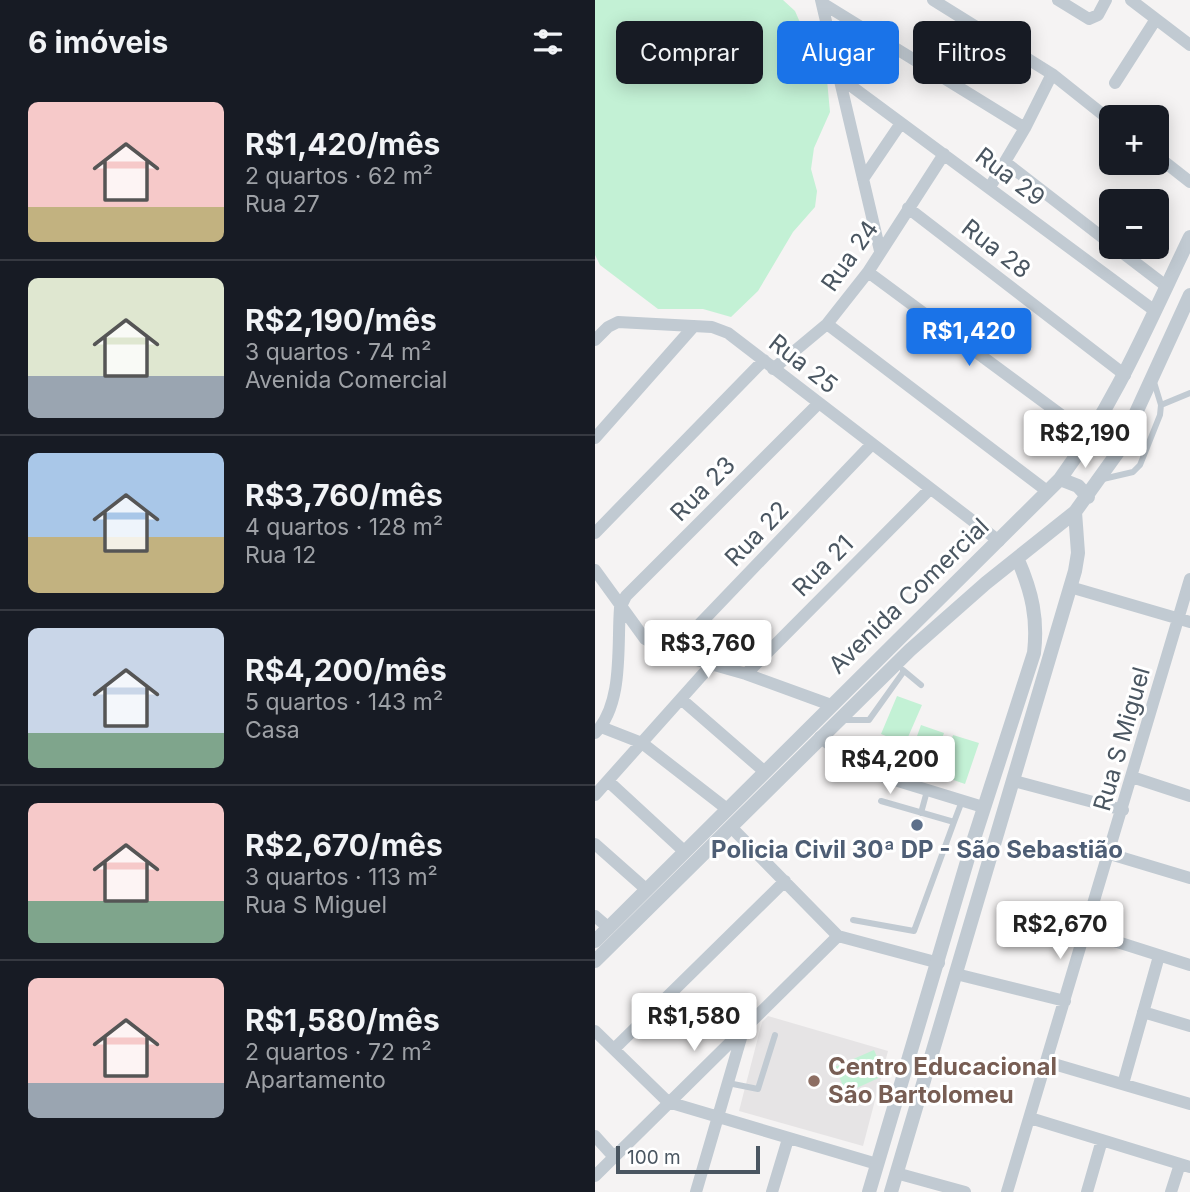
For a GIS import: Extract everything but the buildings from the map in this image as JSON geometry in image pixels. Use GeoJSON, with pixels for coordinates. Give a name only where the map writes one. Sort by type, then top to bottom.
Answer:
{"type":"FeatureCollection","features":[{"type":"Feature","properties":{"kind":"street"},"geometry":{"type":"LineString","coordinates":[[933,0],[1052,74],[1099,111]]}},
{"type":"Feature","properties":{"kind":"street"},"geometry":{"type":"LineString","coordinates":[[1058,0],[1089,19],[1098,15],[1107,0]]}},
{"type":"Feature","properties":{"kind":"street"},"geometry":{"type":"LineString","coordinates":[[1131,0],[1190,45]]}},
{"type":"Feature","properties":{"kind":"street"},"geometry":{"type":"LineString","coordinates":[[822,1],[1025,128]]}},
{"type":"Feature","properties":{"kind":"street"},"geometry":{"type":"LineString","coordinates":[[822,1],[826,21]]}},
{"type":"Feature","properties":{"kind":"street"},"geometry":{"type":"LineString","coordinates":[[1115,83],[1156,19]]}},
{"type":"Feature","properties":{"kind":"street"},"geometry":{"type":"LineString","coordinates":[[990,187],[1025,128],[1052,74]]}},
{"type":"Feature","properties":{"kind":"street"},"geometry":{"type":"LineString","coordinates":[[841,84],[880,251]]}},
{"type":"Feature","properties":{"kind":"street","name":"Rua 29"},"geometry":{"type":"LineString","coordinates":[[849,84],[1155,311]]}},
{"type":"Feature","properties":{"kind":"street"},"geometry":{"type":"LineString","coordinates":[[863,179],[901,122]]}},
{"type":"Feature","properties":{"kind":"street","name":"Rua 24"},"geometry":{"type":"LineString","coordinates":[[595,533],[769,364],[827,324],[868,272],[944,153]]}},
{"type":"Feature","properties":{"kind":"street"},"geometry":{"type":"LineString","coordinates":[[1005,162],[1099,234]]}},
{"type":"Feature","properties":{"kind":"street"},"geometry":{"type":"LineString","coordinates":[[1169,165],[1190,182]]}},
{"type":"Feature","properties":{"kind":"street","name":"Rua 28"},"geometry":{"type":"LineString","coordinates":[[908,208],[1125,375]]}},
{"type":"Feature","properties":{"kind":"street","name":"Avenida Comercial"},"geometry":{"type":"LineString","coordinates":[[596,957],[731,827],[757,790],[790,757],[831,705],[987,554],[1060,479],[1091,437],[1125,375],[1190,237]]}},
{"type":"Feature","properties":{"kind":"street"},"geometry":{"type":"LineString","coordinates":[[1131,259],[1166,286]]}},
{"type":"Feature","properties":{"kind":"street"},"geometry":{"type":"LineString","coordinates":[[868,272],[1091,437]]}},
{"type":"Feature","properties":{"kind":"street","name":"Avenida Comercial"},"geometry":{"type":"LineString","coordinates":[[595,941],[727,809],[757,790],[765,772],[820,737],[901,666],[998,574],[1075,512],[1101,480],[1118,452],[1190,295]]}},
{"type":"Feature","properties":{"kind":"street","name":"Rua 25"},"geometry":{"type":"LineString","coordinates":[[595,340],[608,327],[618,323],[694,326],[728,333],[999,541]]}},
{"type":"Feature","properties":{"kind":"street"},"geometry":{"type":"LineString","coordinates":[[827,324],[1047,491]]}},
{"type":"Feature","properties":{"kind":"street"},"geometry":{"type":"LineString","coordinates":[[595,438],[694,326]]}},
{"type":"Feature","properties":{"kind":"street","name":"Rua 23"},"geometry":{"type":"LineString","coordinates":[[620,607],[626,596],[819,403]]}},
{"type":"Feature","properties":{"kind":"street","name":"Rua 22"},"geometry":{"type":"LineString","coordinates":[[672,653],[872,444]]}},
{"type":"Feature","properties":{"kind":"street"},"geometry":{"type":"LineString","coordinates":[[1060,479],[1078,486],[1088,496]]}},
{"type":"Feature","properties":{"kind":"street","name":"Rua 21"},"geometry":{"type":"LineString","coordinates":[[746,674],[930,489]]}},
{"type":"Feature","properties":{"kind":"street"},"geometry":{"type":"LineString","coordinates":[[891,1192],[1070,587],[1078,553],[1075,512]]}},
{"type":"Feature","properties":{"kind":"street"},"geometry":{"type":"LineString","coordinates":[[987,554],[991,569],[998,574]]}},
{"type":"Feature","properties":{"kind":"street"},"geometry":{"type":"LineString","coordinates":[[869,1192],[939,963],[983,807],[1034,653],[1037,626],[1033,602],[1018,560]]}},
{"type":"Feature","properties":{"kind":"street"},"geometry":{"type":"LineString","coordinates":[[595,570],[645,639],[672,653],[746,674],[831,705]]}},
{"type":"Feature","properties":{"kind":"street","name":"Rua S Miguel"},"geometry":{"type":"LineString","coordinates":[[1007,1192],[1132,777],[1184,620],[1190,579]]}},
{"type":"Feature","properties":{"kind":"street"},"geometry":{"type":"LineString","coordinates":[[1070,587],[1184,620]]}},
{"type":"Feature","properties":{"kind":"street"},"geometry":{"type":"LineString","coordinates":[[620,607],[616,688],[598,730],[642,743],[727,809]]}},
{"type":"Feature","properties":{"kind":"street"},"geometry":{"type":"LineString","coordinates":[[595,795],[712,664]]}},
{"type":"Feature","properties":{"kind":"street"},"geometry":{"type":"LineString","coordinates":[[681,699],[765,772]]}},
{"type":"Feature","properties":{"kind":"street"},"geometry":{"type":"LineString","coordinates":[[820,737],[862,770],[983,807]]}},
{"type":"Feature","properties":{"kind":"street"},"geometry":{"type":"LineString","coordinates":[[1132,777],[1190,796]]}},
{"type":"Feature","properties":{"kind":"street"},"geometry":{"type":"LineString","coordinates":[[608,781],[685,852]]}},
{"type":"Feature","properties":{"kind":"street"},"geometry":{"type":"LineString","coordinates":[[992,781],[1123,810]]}},
{"type":"Feature","properties":{"kind":"street"},"geometry":{"type":"LineString","coordinates":[[731,827],[838,936],[939,963]]}},
{"type":"Feature","properties":{"kind":"street"},"geometry":{"type":"LineString","coordinates":[[595,844],[647,890]]}},
{"type":"Feature","properties":{"kind":"street"},"geometry":{"type":"LineString","coordinates":[[971,848],[992,854]]}},
{"type":"Feature","properties":{"kind":"street"},"geometry":{"type":"LineString","coordinates":[[1110,854],[1190,878]]}},
{"type":"Feature","properties":{"kind":"street"},"geometry":{"type":"LineString","coordinates":[[614,1049],[785,881]]}},
{"type":"Feature","properties":{"kind":"street"},"geometry":{"type":"LineString","coordinates":[[595,916],[608,928]]}},
{"type":"Feature","properties":{"kind":"street"},"geometry":{"type":"LineString","coordinates":[[1086,932],[1190,965]]}},
{"type":"Feature","properties":{"kind":"street"},"geometry":{"type":"LineString","coordinates":[[595,1176],[838,936]]}},
{"type":"Feature","properties":{"kind":"street"},"geometry":{"type":"LineString","coordinates":[[1123,1084],[1159,956]]}},
{"type":"Feature","properties":{"kind":"street"},"geometry":{"type":"LineString","coordinates":[[956,974],[1065,1000]]}},
{"type":"Feature","properties":{"kind":"street"},"geometry":{"type":"LineString","coordinates":[[1143,1012],[1190,1026]]}},
{"type":"Feature","properties":{"kind":"street"},"geometry":{"type":"LineString","coordinates":[[696,1192],[744,1028]]}},
{"type":"Feature","properties":{"kind":"street"},"geometry":{"type":"LineString","coordinates":[[595,1031],[668,1102],[877,1164]]}},
{"type":"Feature","properties":{"kind":"street"},"geometry":{"type":"LineString","coordinates":[[1047,1062],[1190,1104]]}},
{"type":"Feature","properties":{"kind":"street"},"geometry":{"type":"LineString","coordinates":[[1030,1118],[1185,1165],[1171,1192]]}},
{"type":"Feature","properties":{"kind":"street"},"geometry":{"type":"LineString","coordinates":[[595,1136],[614,1157]]}},
{"type":"Feature","properties":{"kind":"street"},"geometry":{"type":"LineString","coordinates":[[772,1192],[788,1139]]}},
{"type":"Feature","properties":{"kind":"street"},"geometry":{"type":"LineString","coordinates":[[1087,1192],[1102,1140]]}},
{"type":"Feature","properties":{"kind":"street"},"geometry":{"type":"LineString","coordinates":[[896,1172],[925,1187],[964,1192]]}},
{"type":"Feature","properties":{"kind":"lane"},"geometry":{"type":"LineString","coordinates":[[1101,480],[1133,472],[1140,465],[1161,405],[1153,376]]}},
{"type":"Feature","properties":{"kind":"lane"},"geometry":{"type":"LineString","coordinates":[[1161,405],[1190,393]]}},
{"type":"Feature","properties":{"kind":"lane"},"geometry":{"type":"LineString","coordinates":[[838,719],[869,720],[901,666],[921,685]]}},
{"type":"Feature","properties":{"kind":"lane"},"geometry":{"type":"LineString","coordinates":[[921,813],[927,791]]}},
{"type":"Feature","properties":{"kind":"lane"},"geometry":{"type":"LineString","coordinates":[[881,801],[954,822]]}},
{"type":"Feature","properties":{"kind":"lane"},"geometry":{"type":"LineString","coordinates":[[853,919],[914,931],[962,801]]}},
{"type":"Feature","properties":{"kind":"lane"},"geometry":{"type":"LineString","coordinates":[[728,1083],[758,1088],[775,1035]]}},
{"type":"Feature","properties":{"kind":"shaded area","name":"Centro Educacional São Bartolomeu"},"geometry":{"type":"Polygon","coordinates":[[[768,1016],[888,1051],[863,1146],[739,1111],[762,1022],[768,1016]]]}},
{"type":"Feature","properties":{"kind":"green space"},"geometry":{"type":"Polygon","coordinates":[[[595,0],[783,0],[795,11],[799,21],[777,21],[777,84],[827,84],[830,112],[814,148],[811,169],[817,191],[815,207],[793,232],[758,291],[731,317],[703,309],[658,309],[600,265],[595,255],[595,0]]]}},
{"type":"Feature","properties":{"kind":"green space"},"geometry":{"type":"Polygon","coordinates":[[[897,696],[922,705],[905,744],[881,734],[897,696]]]}},
{"type":"Feature","properties":{"kind":"green space"},"geometry":{"type":"Polygon","coordinates":[[[921,725],[944,733],[930,771],[907,764],[921,725]]]}},
{"type":"Feature","properties":{"kind":"green space"},"geometry":{"type":"Polygon","coordinates":[[[953,735],[979,743],[965,784],[939,775],[953,735]]]}},
{"type":"Feature","properties":{"kind":"green space"},"geometry":{"type":"Polygon","coordinates":[[[874,1050],[885,1075],[846,1093],[835,1067],[874,1050]]]}},
{"type":"Feature","properties":{"kind":"place","name":"Policia Civil 30ª DP - São Sebastião"},"geometry":{"type":"Point","coordinates":[917,825]}},
{"type":"Feature","properties":{"kind":"place","name":"Centro Educacional São Bartolomeu"},"geometry":{"type":"Point","coordinates":[814,1081]}}]}
